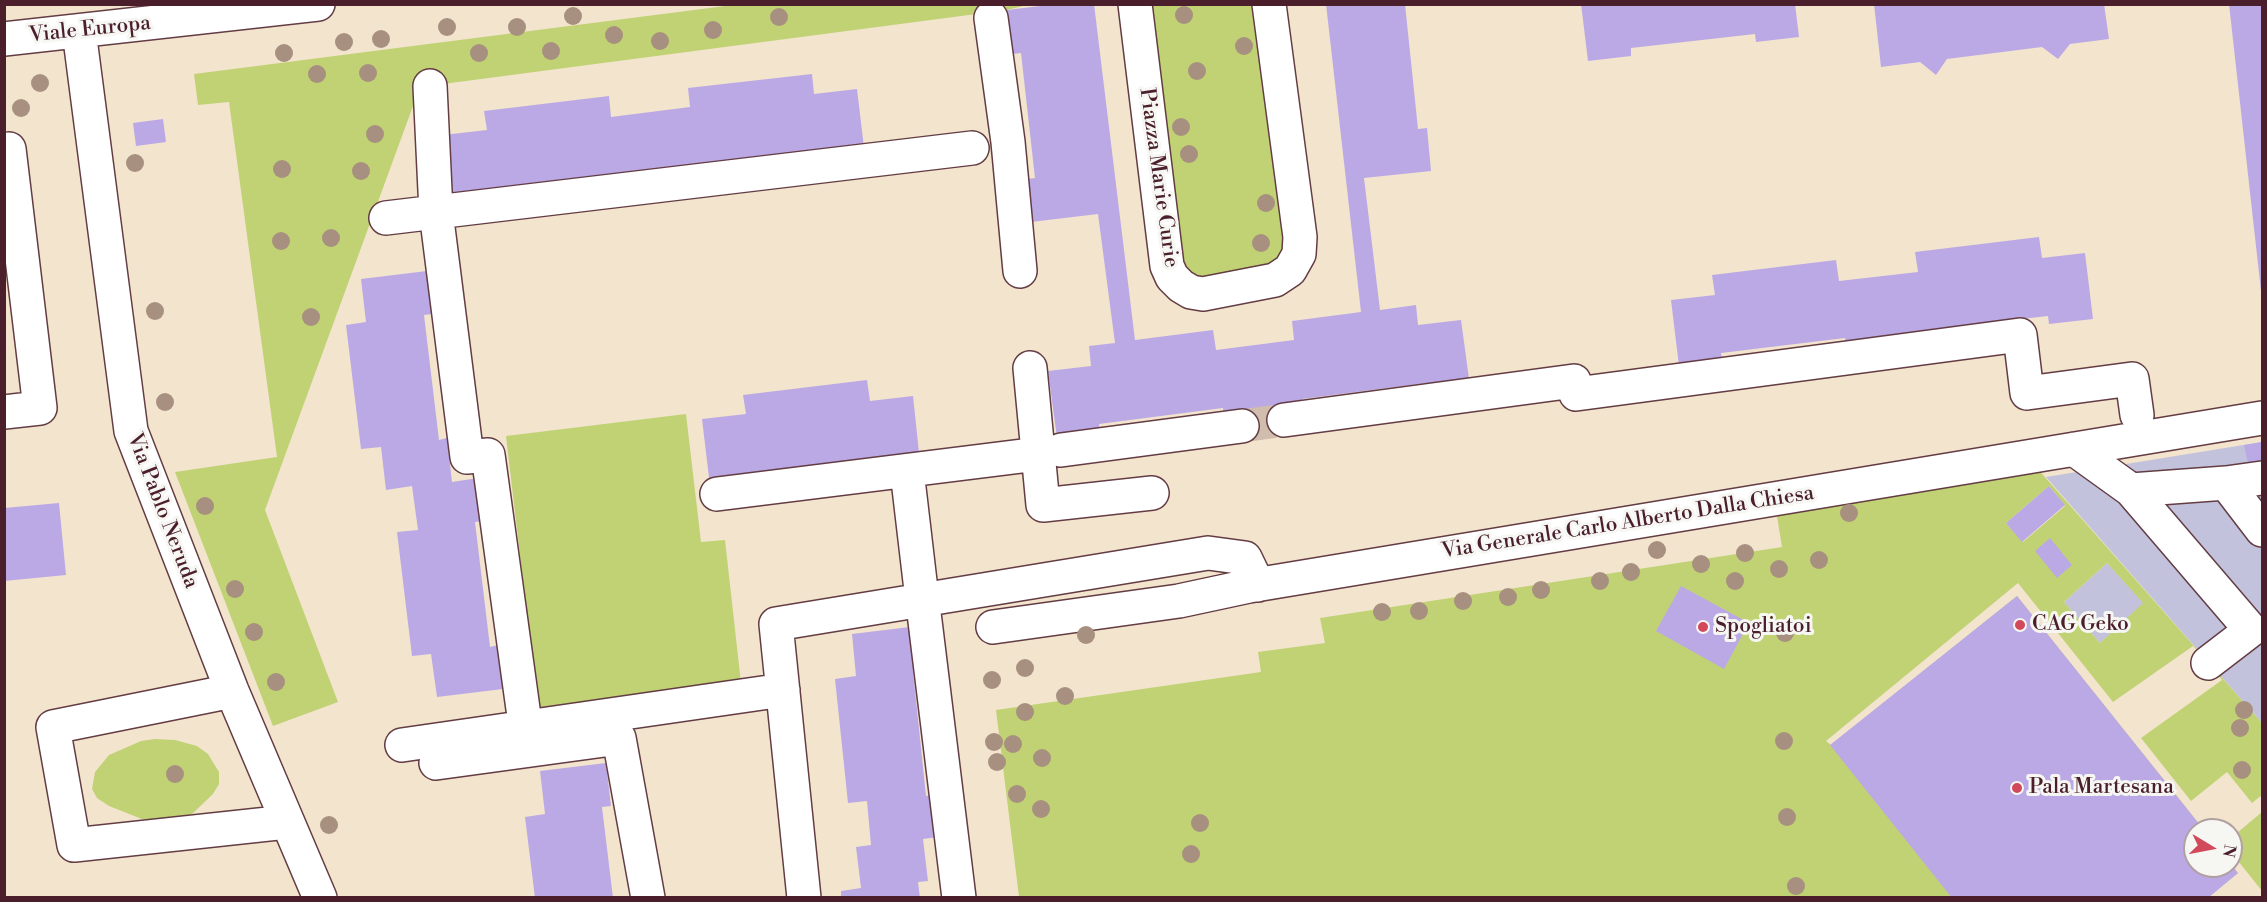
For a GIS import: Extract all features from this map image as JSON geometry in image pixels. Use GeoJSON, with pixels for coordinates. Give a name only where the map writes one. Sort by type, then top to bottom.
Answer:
{"type":"FeatureCollection","features":[{"type":"Feature","properties":{"kind":"street","name":"Viale Europa"},"geometry":{"type":"LineString","coordinates":[[4,39],[318,4]]}},
{"type":"Feature","properties":{"kind":"street","name":"Piazza Marie Curie"},"geometry":{"type":"LineString","coordinates":[[1135,4],[1167,266],[1172,277],[1180,286],[1191,292],[1203,294],[1275,280],[1286,274],[1294,265],[1299,254],[1300,237],[1269,4]]}},
{"type":"Feature","properties":{"kind":"street"},"geometry":{"type":"LineString","coordinates":[[991,18],[1008,142],[1020,271]]}},
{"type":"Feature","properties":{"kind":"street","name":"Via Pablo Neruda"},"geometry":{"type":"LineString","coordinates":[[79,31],[131,431],[232,691],[321,897]]}},
{"type":"Feature","properties":{"kind":"street"},"geometry":{"type":"LineString","coordinates":[[430,86],[436,212],[467,457],[488,455],[523,709]]}},
{"type":"Feature","properties":{"kind":"street"},"geometry":{"type":"LineString","coordinates":[[386,218],[972,148]]}},
{"type":"Feature","properties":{"kind":"street"},"geometry":{"type":"LineString","coordinates":[[4,412],[40,408],[9,149]]}},
{"type":"Feature","properties":{"kind":"street"},"geometry":{"type":"LineString","coordinates":[[1284,420],[1574,381],[1576,394],[2020,335],[2027,393],[2132,380],[2137,415]]}},
{"type":"Feature","properties":{"kind":"street"},"geometry":{"type":"LineString","coordinates":[[1030,368],[1049,452],[1043,505],[1152,493]]}},
{"type":"Feature","properties":{"kind":"street","name":"Via Generale Carlo Alberto Dalla Chiesa"},"geometry":{"type":"LineString","coordinates":[[993,627],[1179,601],[1258,585],[2262,418]]}},
{"type":"Feature","properties":{"kind":"street"},"geometry":{"type":"LineString","coordinates":[[717,494],[1242,426]]}},
{"type":"Feature","properties":{"kind":"street"},"geometry":{"type":"LineString","coordinates":[[2074,449],[2131,490],[2251,630],[2208,663]]}},
{"type":"Feature","properties":{"kind":"street"},"geometry":{"type":"LineString","coordinates":[[907,471],[959,897]]}},
{"type":"Feature","properties":{"kind":"street"},"geometry":{"type":"LineString","coordinates":[[2131,490],[2262,478]]}},
{"type":"Feature","properties":{"kind":"street"},"geometry":{"type":"LineString","coordinates":[[2226,483],[2262,530]]}},
{"type":"Feature","properties":{"kind":"street"},"geometry":{"type":"LineString","coordinates":[[804,897],[776,624],[1208,553],[1245,558],[1258,585]]}},
{"type":"Feature","properties":{"kind":"street"},"geometry":{"type":"LineString","coordinates":[[648,897],[619,738],[404,756],[783,690]]}},
{"type":"Feature","properties":{"kind":"street"},"geometry":{"type":"LineString","coordinates":[[232,691],[53,727],[74,845],[287,822]]}},
{"type":"Feature","properties":{"kind":"shaded area"},"geometry":{"type":"Polygon","coordinates":[[[2262,442],[2262,723],[2046,477],[2262,442]]]}},
{"type":"Feature","properties":{"kind":"shaded area"},"geometry":{"type":"Polygon","coordinates":[[[2107,563],[2144,603],[2100,643],[2064,602],[2107,563]]]}},
{"type":"Feature","properties":{"kind":"green space"},"geometry":{"type":"Polygon","coordinates":[[[1152,4],[1252,5],[1285,249],[1276,268],[1192,279],[1183,263],[1152,4]]]}},
{"type":"Feature","properties":{"kind":"green space"},"geometry":{"type":"Polygon","coordinates":[[[733,5],[1027,5],[1007,10],[420,87],[265,510],[338,702],[273,726],[175,472],[277,457],[229,102],[198,105],[194,74],[733,5]]]}},
{"type":"Feature","properties":{"kind":"green space"},"geometry":{"type":"Polygon","coordinates":[[[686,414],[701,542],[725,540],[741,683],[538,708],[506,436],[686,414]]]}},
{"type":"Feature","properties":{"kind":"green space"},"geometry":{"type":"Polygon","coordinates":[[[2036,467],[2262,723],[2262,795],[2252,803],[2227,772],[2191,801],[2141,738],[2222,680],[2193,646],[2113,702],[2018,583],[1826,741],[1831,745],[2017,596],[2194,818],[2183,818],[2183,878],[2232,878],[2208,897],[1019,897],[996,710],[1261,672],[1258,652],[1325,643],[1320,618],[1782,547],[1775,504],[2036,467]],[[2049,486],[2006,523],[2023,542],[2065,506],[2049,486]],[[2107,563],[2064,602],[2100,643],[2143,603],[2107,563]]]}},
{"type":"Feature","properties":{"kind":"green space"},"geometry":{"type":"Polygon","coordinates":[[[175,740],[197,746],[208,754],[219,772],[219,784],[213,794],[192,814],[160,820],[142,819],[109,806],[97,798],[92,789],[95,772],[109,755],[141,741],[175,740]]]}},
{"type":"Feature","properties":{"kind":"green space"},"geometry":{"type":"Polygon","coordinates":[[[2262,812],[2262,891],[2243,867],[2243,828],[2262,812]]]}},
{"type":"Feature","properties":{"kind":"building"},"geometry":{"type":"Polygon","coordinates":[[[1057,4],[1094,4],[1135,340],[1213,330],[1216,350],[1294,340],[1292,321],[1361,312],[1326,4],[1405,4],[1418,129],[1427,128],[1431,171],[1364,178],[1380,310],[1416,305],[1418,325],[1461,320],[1470,386],[1427,392],[1426,383],[1302,399],[1303,407],[1224,417],[1223,408],[1099,424],[1100,432],[1057,438],[1048,371],[1091,366],[1089,346],[1115,343],[1098,214],[1031,222],[1026,179],[1035,178],[1021,53],[1013,54],[1007,10],[1057,4]]]}},
{"type":"Feature","properties":{"kind":"building"},"geometry":{"type":"Polygon","coordinates":[[[1581,4],[1795,4],[1799,37],[1756,42],[1755,34],[1631,48],[1631,56],[1588,61],[1581,4]]]}},
{"type":"Feature","properties":{"kind":"building"},"geometry":{"type":"Polygon","coordinates":[[[1874,4],[2104,4],[2109,39],[2070,44],[2058,59],[2042,47],[1947,59],[1936,75],[1920,62],[1881,67],[1874,4]]]}},
{"type":"Feature","properties":{"kind":"building"},"geometry":{"type":"Polygon","coordinates":[[[2229,4],[2262,4],[2262,291],[2261,291],[2229,4]]]}},
{"type":"Feature","properties":{"kind":"building"},"geometry":{"type":"Polygon","coordinates":[[[812,74],[814,94],[857,89],[865,156],[451,202],[443,135],[487,130],[484,111],[609,96],[611,117],[690,107],[688,88],[812,74]]]}},
{"type":"Feature","properties":{"kind":"building"},"geometry":{"type":"Polygon","coordinates":[[[163,119],[166,142],[136,146],[133,123],[163,119]]]}},
{"type":"Feature","properties":{"kind":"building"},"geometry":{"type":"Polygon","coordinates":[[[2039,237],[2042,258],[2085,253],[2093,319],[2049,324],[2048,316],[1924,330],[1925,338],[1846,347],[1845,338],[1721,353],[1722,361],[1679,366],[1671,300],[1715,295],[1712,275],[1836,260],[1839,281],[1918,272],[1915,252],[2039,237]]]}},
{"type":"Feature","properties":{"kind":"building"},"geometry":{"type":"Polygon","coordinates":[[[427,271],[432,314],[424,315],[439,440],[447,438],[452,482],[478,478],[484,521],[475,522],[490,647],[498,645],[503,689],[437,697],[431,654],[412,656],[397,532],[418,530],[412,486],[386,490],[381,447],[361,449],[346,325],[366,322],[361,279],[427,271]]]}},
{"type":"Feature","properties":{"kind":"building"},"geometry":{"type":"Polygon","coordinates":[[[867,380],[870,401],[913,396],[920,462],[876,458],[752,473],[753,481],[710,486],[702,419],[746,414],[743,395],[867,380]]]}},
{"type":"Feature","properties":{"kind":"building"},"geometry":{"type":"Polygon","coordinates":[[[2262,442],[2262,466],[2249,468],[2244,445],[2262,442]]]}},
{"type":"Feature","properties":{"kind":"building"},"geometry":{"type":"Polygon","coordinates":[[[2049,486],[2065,505],[2022,542],[2006,523],[2049,486]]]}},
{"type":"Feature","properties":{"kind":"building"},"geometry":{"type":"Polygon","coordinates":[[[59,503],[66,575],[4,581],[4,508],[59,503]]]}},
{"type":"Feature","properties":{"kind":"building"},"geometry":{"type":"Polygon","coordinates":[[[2050,538],[2072,565],[2057,578],[2035,551],[2050,538]]]}},
{"type":"Feature","properties":{"kind":"building","name":"Spogliatoi"},"geometry":{"type":"Polygon","coordinates":[[[1681,586],[1749,623],[1724,669],[1656,631],[1681,586]]]}},
{"type":"Feature","properties":{"kind":"building","name":"Pala Martesana"},"geometry":{"type":"Polygon","coordinates":[[[2017,596],[2194,818],[2183,818],[2183,878],[2232,878],[2208,898],[1952,898],[1830,745],[2017,596]]]}},
{"type":"Feature","properties":{"kind":"building"},"geometry":{"type":"Polygon","coordinates":[[[918,626],[923,670],[913,671],[926,796],[933,795],[938,837],[923,839],[928,881],[918,882],[920,898],[841,898],[841,891],[861,888],[856,847],[871,845],[867,801],[848,803],[835,679],[856,676],[852,634],[918,626]]]}},
{"type":"Feature","properties":{"kind":"building"},"geometry":{"type":"Polygon","coordinates":[[[606,763],[611,806],[602,807],[613,898],[535,898],[525,817],[545,814],[540,771],[606,763]]]}},
{"type":"Feature","properties":{"kind":"tunnel"},"geometry":{"type":"LineString","coordinates":[[1242,426],[1284,420]]}},
{"type":"Feature","properties":{"kind":"place","name":"CAG Geko"},"geometry":{"type":"Point","coordinates":[2020,625]}},
{"type":"Feature","properties":{"kind":"place","name":"Spogliatoi"},"geometry":{"type":"Point","coordinates":[1703,627]}},
{"type":"Feature","properties":{"kind":"place","name":"Pala Martesana"},"geometry":{"type":"Point","coordinates":[2017,788]}}]}
